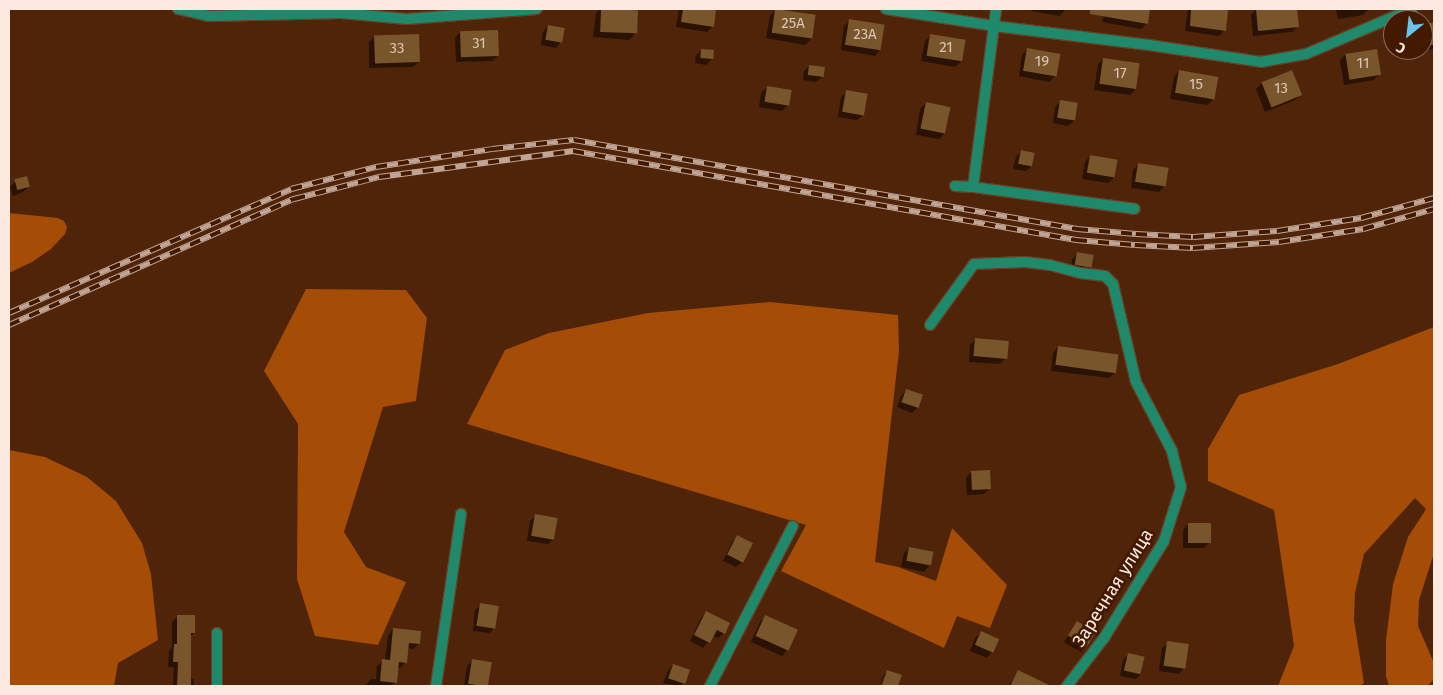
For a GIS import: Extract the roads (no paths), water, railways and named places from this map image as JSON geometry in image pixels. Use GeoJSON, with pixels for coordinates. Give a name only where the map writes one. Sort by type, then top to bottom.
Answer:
{"type":"FeatureCollection","features":[{"type":"Feature","properties":{"kind":"street"},"geometry":{"type":"LineString","coordinates":[[178,9],[208,16],[341,13],[406,18],[537,9]]}},
{"type":"Feature","properties":{"kind":"street"},"geometry":{"type":"LineString","coordinates":[[886,9],[994,26],[1149,45],[1261,62],[1306,54],[1412,9]]}},
{"type":"Feature","properties":{"kind":"street"},"geometry":{"type":"LineString","coordinates":[[973,187],[996,9]]}},
{"type":"Feature","properties":{"kind":"street"},"geometry":{"type":"LineString","coordinates":[[955,186],[1136,209]]}},
{"type":"Feature","properties":{"kind":"street","name":"Заречная улица"},"geometry":{"type":"LineString","coordinates":[[930,325],[974,264],[1025,262],[1050,264],[1080,273],[1105,276],[1114,284],[1136,382],[1172,451],[1181,488],[1164,541],[1104,638],[1067,686]]}},
{"type":"Feature","properties":{"kind":"street"},"geometry":{"type":"LineString","coordinates":[[436,686],[461,514]]}},
{"type":"Feature","properties":{"kind":"street"},"geometry":{"type":"LineString","coordinates":[[710,686],[793,526]]}},
{"type":"Feature","properties":{"kind":"street"},"geometry":{"type":"LineString","coordinates":[[217,686],[218,633]]}},
{"type":"Feature","properties":{"kind":"railway"},"geometry":{"type":"LineString","coordinates":[[9,313],[291,189],[376,167],[492,149],[574,140],[1077,229],[1136,234],[1193,237],[1277,231],[1361,218],[1434,198]]}},
{"type":"Feature","properties":{"kind":"railway"},"geometry":{"type":"LineString","coordinates":[[9,325],[294,199],[379,177],[573,151],[1076,240],[1135,245],[1193,248],[1279,242],[1363,229],[1434,209]]}}]}
